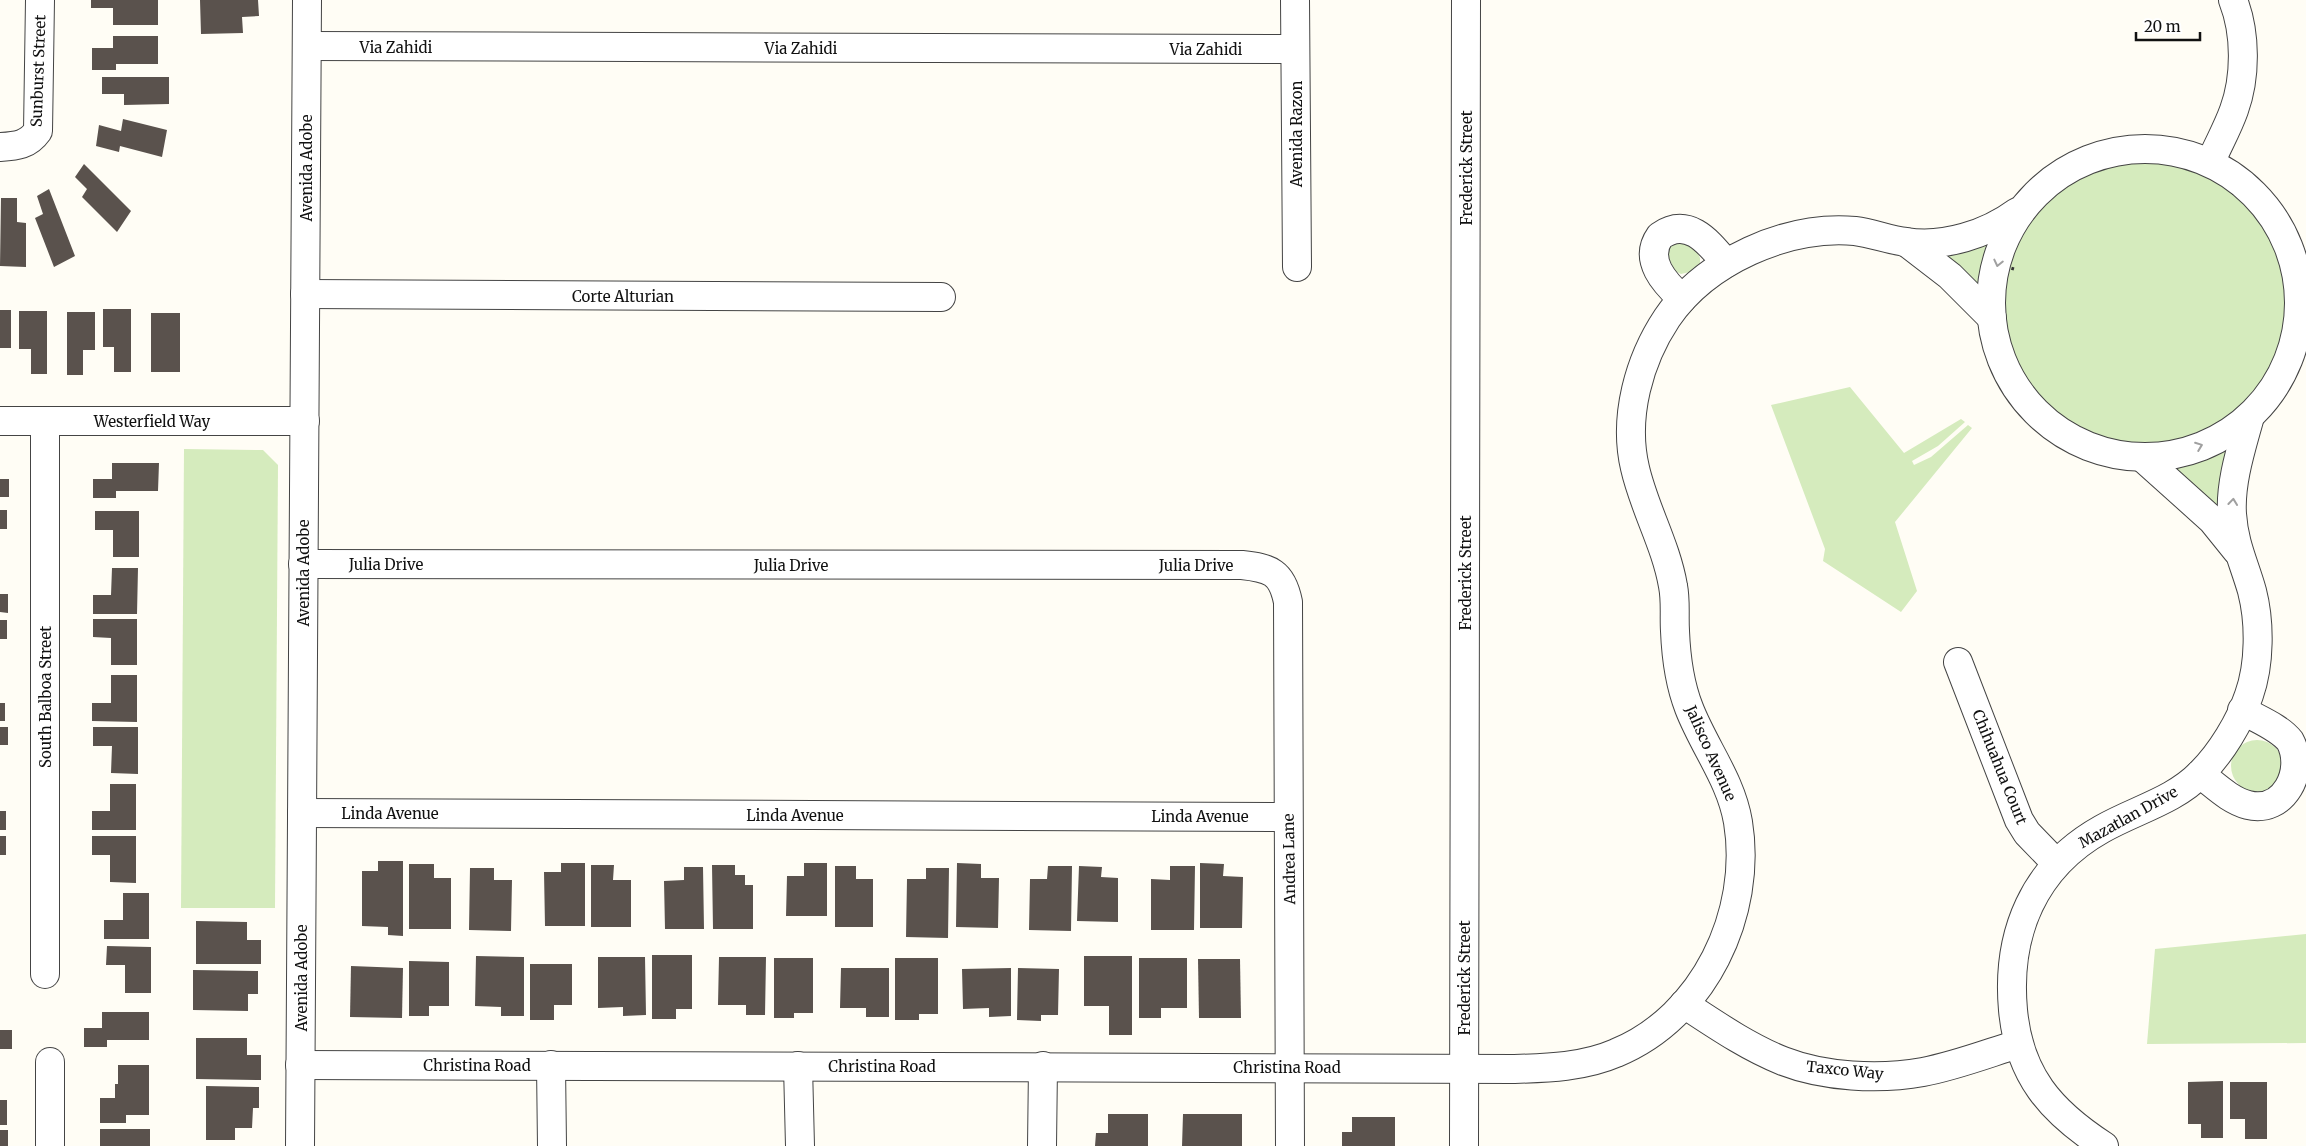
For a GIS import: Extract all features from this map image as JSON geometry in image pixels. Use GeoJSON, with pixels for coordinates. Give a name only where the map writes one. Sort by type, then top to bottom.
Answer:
{"type":"FeatureCollection","features":[{"type":"Feature","properties":{"kind":"street","name":"Sunburst Street"},"geometry":{"type":"LineString","coordinates":[[0,147],[19,145],[31,140],[38,131],[40,113],[40,0]]}},
{"type":"Feature","properties":{"kind":"street","name":"Avenida Adobe"},"geometry":{"type":"LineString","coordinates":[[300,1146],[307,0]]}},
{"type":"Feature","properties":{"kind":"street","name":"Avenida Razon"},"geometry":{"type":"LineString","coordinates":[[1295,0],[1296,267]]}},
{"type":"Feature","properties":{"kind":"street","name":"Frederick Street"},"geometry":{"type":"LineString","coordinates":[[1464,1146],[1466,0]]}},
{"type":"Feature","properties":{"kind":"street"},"geometry":{"type":"LineString","coordinates":[[2212,159],[2234,110],[2240,89],[2241,4]]}},
{"type":"Feature","properties":{"kind":"street","name":"Via Zahidi"},"geometry":{"type":"LineString","coordinates":[[307,46],[1295,49]]}},
{"type":"Feature","properties":{"kind":"street"},"geometry":{"type":"LineString","coordinates":[[2148,149],[2181,152],[2212,159],[2237,189],[2254,193],[2276,223],[2284,240],[2298,278],[2301,307],[2298,334],[2289,362],[2279,382],[2250,420],[2195,441],[2171,454],[2143,458],[2115,454],[2087,445],[2058,430],[2035,412],[2007,384],[1997,344],[1990,301],[2006,266],[2007,229],[2017,212],[2054,170],[2085,161],[2148,149]]}},
{"type":"Feature","properties":{"kind":"street","name":"Jalisco Avenue"},"geometry":{"type":"LineString","coordinates":[[1464,1068],[1548,1068],[1594,1061],[1633,1046],[1652,1034],[1684,1004],[1713,963],[1728,932],[1739,892],[1740,850],[1738,822],[1733,800],[1719,766],[1689,708],[1684,690],[1675,632],[1674,588],[1635,468],[1632,448],[1634,404],[1639,377],[1658,333],[1682,299],[1726,263],[1775,241],[1802,234],[1853,231],[1906,242],[1933,242],[1959,238],[1987,230],[2002,224],[2017,212]]}},
{"type":"Feature","properties":{"kind":"street"},"geometry":{"type":"LineString","coordinates":[[1682,299],[1670,288],[1656,267],[1653,253],[1660,236],[1680,229],[1693,231],[1700,235],[1726,263]]}},
{"type":"Feature","properties":{"kind":"street","name":"Jalisco Avenue"},"geometry":{"type":"LineString","coordinates":[[1906,242],[1950,276],[1992,318]]}},
{"type":"Feature","properties":{"kind":"street","name":"Corte Alturian"},"geometry":{"type":"LineString","coordinates":[[305,294],[941,297]]}},
{"type":"Feature","properties":{"kind":"street","name":"Mazatlan Drive"},"geometry":{"type":"LineString","coordinates":[[2104,1146],[2085,1134],[2055,1107],[2034,1081],[2018,1044],[2012,1001],[2014,952],[2028,908],[2046,875],[2056,864],[2067,853],[2102,829],[2149,807],[2200,774],[2216,754],[2242,710],[2249,694],[2253,674],[2256,633],[2252,590],[2237,551],[2232,513],[2240,453],[2250,420]]}},
{"type":"Feature","properties":{"kind":"street","name":"Westerfield Way"},"geometry":{"type":"LineString","coordinates":[[0,421],[304,421]]}},
{"type":"Feature","properties":{"kind":"street","name":"South Balboa Street"},"geometry":{"type":"LineString","coordinates":[[45,421],[45,974]]}},
{"type":"Feature","properties":{"kind":"street","name":"Mazatlan Drive"},"geometry":{"type":"LineString","coordinates":[[2143,458],[2212,520],[2237,551]]}},
{"type":"Feature","properties":{"kind":"street","name":"Julia Drive"},"geometry":{"type":"LineString","coordinates":[[303,564],[1242,565],[1262,567],[1276,574]]}},
{"type":"Feature","properties":{"kind":"street","name":"Andrea Lane"},"geometry":{"type":"LineString","coordinates":[[1276,574],[1285,587],[1288,602],[1290,1146]]}},
{"type":"Feature","properties":{"kind":"street","name":"Chihuahua Court"},"geometry":{"type":"LineString","coordinates":[[1958,662],[2019,820],[2027,833],[2056,864]]}},
{"type":"Feature","properties":{"kind":"street"},"geometry":{"type":"LineString","coordinates":[[2200,774],[2230,798],[2249,805],[2265,806],[2282,799],[2294,784],[2298,769],[2296,754],[2289,741],[2277,730],[2242,710]]}},
{"type":"Feature","properties":{"kind":"street","name":"Linda Avenue"},"geometry":{"type":"LineString","coordinates":[[302,813],[1288,817]]}},
{"type":"Feature","properties":{"kind":"street","name":"Taxco Way"},"geometry":{"type":"LineString","coordinates":[[1684,1004],[1766,1053],[1804,1067],[1828,1072],[1904,1075],[1952,1065],[2018,1044]]}},
{"type":"Feature","properties":{"kind":"street"},"geometry":{"type":"LineString","coordinates":[[50,1062],[50,1146]]}},
{"type":"Feature","properties":{"kind":"street","name":"Christina Road"},"geometry":{"type":"LineString","coordinates":[[300,1064],[1464,1068]]}},
{"type":"Feature","properties":{"kind":"street"},"geometry":{"type":"LineString","coordinates":[[551,1065],[552,1146]]}},
{"type":"Feature","properties":{"kind":"street"},"geometry":{"type":"LineString","coordinates":[[798,1066],[800,1146]]}},
{"type":"Feature","properties":{"kind":"street"},"geometry":{"type":"LineString","coordinates":[[1042,1146],[1043,1066]]}},
{"type":"Feature","properties":{"kind":"green space"},"geometry":{"type":"Polygon","coordinates":[[[2146,160],[2174,163],[2201,171],[2225,184],[2247,202],[2265,224],[2278,248],[2286,275],[2289,303],[2286,331],[2278,358],[2265,382],[2247,404],[2225,422],[2201,435],[2174,443],[2146,446],[2118,443],[2091,435],[2067,422],[2045,404],[2027,382],[2014,358],[2006,331],[2003,303],[2006,275],[2014,248],[2027,224],[2045,202],[2067,184],[2091,171],[2118,163],[2146,160]]]}},
{"type":"Feature","properties":{"kind":"green space"},"geometry":{"type":"Polygon","coordinates":[[[1994,239],[1994,248],[1986,286],[1981,291],[1941,251],[1994,239]]]}},
{"type":"Feature","properties":{"kind":"green space"},"geometry":{"type":"Polygon","coordinates":[[[1671,241],[1694,245],[1700,258],[1700,265],[1694,271],[1681,274],[1675,271],[1666,252],[1671,241]]]}},
{"type":"Feature","properties":{"kind":"green space"},"geometry":{"type":"Polygon","coordinates":[[[1850,387],[1904,453],[1961,419],[1965,422],[1938,446],[1912,461],[1914,465],[1931,457],[1968,425],[1972,428],[1895,522],[1917,591],[1901,612],[1823,561],[1825,549],[1771,405],[1850,387]]]}},
{"type":"Feature","properties":{"kind":"green space"},"geometry":{"type":"Polygon","coordinates":[[[2225,442],[2229,442],[2222,512],[2170,465],[2172,462],[2195,458],[2225,442]]]}},
{"type":"Feature","properties":{"kind":"green space"},"geometry":{"type":"Polygon","coordinates":[[[184,449],[263,450],[278,465],[275,908],[181,908],[184,449]]]}},
{"type":"Feature","properties":{"kind":"green space"},"geometry":{"type":"Polygon","coordinates":[[[2252,740],[2262,740],[2271,744],[2279,752],[2283,766],[2279,780],[2271,788],[2262,792],[2252,792],[2243,788],[2235,780],[2231,771],[2231,761],[2235,752],[2243,744],[2252,740]]]}},
{"type":"Feature","properties":{"kind":"green space"},"geometry":{"type":"Polygon","coordinates":[[[2306,934],[2306,1043],[2147,1044],[2155,949],[2306,934]]]}},
{"type":"Feature","properties":{"kind":"building"},"geometry":{"type":"Polygon","coordinates":[[[91,0],[158,0],[158,25],[113,25],[113,8],[91,8],[91,0]]]}},
{"type":"Feature","properties":{"kind":"building"},"geometry":{"type":"Polygon","coordinates":[[[200,0],[258,0],[259,16],[242,17],[243,33],[201,34],[200,0]]]}},
{"type":"Feature","properties":{"kind":"building"},"geometry":{"type":"Polygon","coordinates":[[[113,36],[158,36],[158,64],[116,64],[116,70],[92,70],[92,48],[113,48],[113,36]]]}},
{"type":"Feature","properties":{"kind":"building"},"geometry":{"type":"Polygon","coordinates":[[[102,77],[169,77],[169,104],[124,105],[124,94],[102,94],[102,77]]]}},
{"type":"Feature","properties":{"kind":"building"},"geometry":{"type":"Polygon","coordinates":[[[123,119],[167,130],[162,157],[120,146],[119,152],[96,146],[99,125],[121,131],[123,119]]]}},
{"type":"Feature","properties":{"kind":"building"},"geometry":{"type":"Polygon","coordinates":[[[84,164],[131,211],[117,232],[82,197],[87,189],[75,177],[84,164]]]}},
{"type":"Feature","properties":{"kind":"building"},"geometry":{"type":"Polygon","coordinates":[[[49,189],[75,256],[54,267],[35,218],[43,214],[37,196],[49,189]]]}},
{"type":"Feature","properties":{"kind":"building"},"geometry":{"type":"Polygon","coordinates":[[[1,198],[17,198],[17,222],[26,223],[26,267],[0,266],[1,198]]]}},
{"type":"Feature","properties":{"kind":"building"},"geometry":{"type":"Polygon","coordinates":[[[103,309],[131,309],[131,372],[114,372],[114,347],[103,347],[103,309]]]}},
{"type":"Feature","properties":{"kind":"building"},"geometry":{"type":"Polygon","coordinates":[[[0,310],[11,310],[11,348],[0,348],[0,310]]]}},
{"type":"Feature","properties":{"kind":"building"},"geometry":{"type":"Polygon","coordinates":[[[19,311],[47,311],[47,374],[31,374],[31,349],[19,349],[19,311]]]}},
{"type":"Feature","properties":{"kind":"building"},"geometry":{"type":"Polygon","coordinates":[[[67,312],[95,312],[95,350],[83,350],[83,375],[67,375],[67,312]]]}},
{"type":"Feature","properties":{"kind":"building"},"geometry":{"type":"Polygon","coordinates":[[[151,313],[180,313],[180,372],[151,372],[151,313]]]}},
{"type":"Feature","properties":{"kind":"building"},"geometry":{"type":"Polygon","coordinates":[[[112,463],[159,463],[158,491],[116,491],[116,498],[93,498],[93,479],[112,479],[112,463]]]}},
{"type":"Feature","properties":{"kind":"building"},"geometry":{"type":"Polygon","coordinates":[[[0,479],[9,479],[9,497],[0,497],[0,479]]]}},
{"type":"Feature","properties":{"kind":"building"},"geometry":{"type":"Polygon","coordinates":[[[0,510],[7,510],[7,529],[0,529],[0,510]]]}},
{"type":"Feature","properties":{"kind":"building"},"geometry":{"type":"Polygon","coordinates":[[[95,511],[139,511],[139,557],[113,557],[113,530],[95,530],[95,511]]]}},
{"type":"Feature","properties":{"kind":"building"},"geometry":{"type":"Polygon","coordinates":[[[112,568],[138,568],[137,614],[93,614],[93,595],[111,595],[112,568]]]}},
{"type":"Feature","properties":{"kind":"building"},"geometry":{"type":"Polygon","coordinates":[[[0,594],[8,594],[8,613],[0,612],[0,594]]]}},
{"type":"Feature","properties":{"kind":"building"},"geometry":{"type":"Polygon","coordinates":[[[93,619],[137,619],[137,665],[111,665],[111,638],[93,637],[93,619]]]}},
{"type":"Feature","properties":{"kind":"building"},"geometry":{"type":"Polygon","coordinates":[[[0,620],[7,620],[7,639],[0,639],[0,620]]]}},
{"type":"Feature","properties":{"kind":"building"},"geometry":{"type":"Polygon","coordinates":[[[111,675],[137,675],[137,722],[92,721],[92,703],[111,703],[111,675]]]}},
{"type":"Feature","properties":{"kind":"building"},"geometry":{"type":"Polygon","coordinates":[[[0,703],[5,703],[5,721],[0,721],[0,703]]]}},
{"type":"Feature","properties":{"kind":"building"},"geometry":{"type":"Polygon","coordinates":[[[0,727],[8,727],[8,745],[0,745],[0,727]]]}},
{"type":"Feature","properties":{"kind":"building"},"geometry":{"type":"Polygon","coordinates":[[[93,727],[138,727],[138,774],[111,773],[112,746],[93,746],[93,727]]]}},
{"type":"Feature","properties":{"kind":"building"},"geometry":{"type":"Polygon","coordinates":[[[110,784],[136,784],[136,830],[92,830],[92,811],[110,811],[110,784]]]}},
{"type":"Feature","properties":{"kind":"building"},"geometry":{"type":"Polygon","coordinates":[[[0,811],[6,811],[6,830],[0,830],[0,811]]]}},
{"type":"Feature","properties":{"kind":"building"},"geometry":{"type":"Polygon","coordinates":[[[0,836],[6,836],[6,855],[0,855],[0,836]]]}},
{"type":"Feature","properties":{"kind":"building"},"geometry":{"type":"Polygon","coordinates":[[[92,836],[136,836],[136,883],[110,882],[110,855],[92,855],[92,836]]]}},
{"type":"Feature","properties":{"kind":"building"},"geometry":{"type":"Polygon","coordinates":[[[378,861],[403,861],[403,936],[388,935],[388,927],[362,926],[362,871],[378,871],[378,861]]]}},
{"type":"Feature","properties":{"kind":"building"},"geometry":{"type":"Polygon","coordinates":[[[561,863],[585,863],[585,926],[545,926],[544,872],[561,872],[561,863]]]}},
{"type":"Feature","properties":{"kind":"building"},"geometry":{"type":"Polygon","coordinates":[[[804,863],[827,863],[827,916],[786,916],[787,876],[804,876],[804,863]]]}},
{"type":"Feature","properties":{"kind":"building"},"geometry":{"type":"Polygon","coordinates":[[[957,863],[981,864],[981,878],[999,878],[998,928],[956,927],[957,863]]]}},
{"type":"Feature","properties":{"kind":"building"},"geometry":{"type":"Polygon","coordinates":[[[1200,863],[1224,864],[1223,876],[1243,877],[1242,928],[1200,928],[1200,863]]]}},
{"type":"Feature","properties":{"kind":"building"},"geometry":{"type":"Polygon","coordinates":[[[409,864],[434,864],[434,878],[451,878],[451,929],[409,929],[409,864]]]}},
{"type":"Feature","properties":{"kind":"building"},"geometry":{"type":"Polygon","coordinates":[[[591,865],[614,865],[613,880],[631,880],[631,927],[591,927],[591,865]]]}},
{"type":"Feature","properties":{"kind":"building"},"geometry":{"type":"Polygon","coordinates":[[[712,865],[735,865],[735,875],[745,875],[745,885],[753,885],[753,929],[713,929],[712,865]]]}},
{"type":"Feature","properties":{"kind":"building"},"geometry":{"type":"Polygon","coordinates":[[[835,866],[856,866],[856,879],[873,879],[873,927],[835,927],[835,866]]]}},
{"type":"Feature","properties":{"kind":"building"},"geometry":{"type":"Polygon","coordinates":[[[1048,866],[1072,866],[1071,931],[1029,930],[1030,879],[1047,879],[1048,866]]]}},
{"type":"Feature","properties":{"kind":"building"},"geometry":{"type":"Polygon","coordinates":[[[1079,866],[1102,867],[1101,877],[1118,878],[1118,922],[1077,921],[1079,866]]]}},
{"type":"Feature","properties":{"kind":"building"},"geometry":{"type":"Polygon","coordinates":[[[1170,866],[1195,866],[1194,930],[1151,930],[1151,879],[1170,880],[1170,866]]]}},
{"type":"Feature","properties":{"kind":"building"},"geometry":{"type":"Polygon","coordinates":[[[684,867],[703,867],[704,929],[665,929],[664,881],[684,880],[684,867]]]}},
{"type":"Feature","properties":{"kind":"building"},"geometry":{"type":"Polygon","coordinates":[[[470,868],[494,868],[494,880],[512,880],[511,931],[469,930],[470,868]]]}},
{"type":"Feature","properties":{"kind":"building"},"geometry":{"type":"Polygon","coordinates":[[[926,868],[949,868],[948,938],[906,937],[907,879],[926,879],[926,868]]]}},
{"type":"Feature","properties":{"kind":"building"},"geometry":{"type":"Polygon","coordinates":[[[123,893],[149,893],[149,939],[104,939],[104,920],[123,920],[123,893]]]}},
{"type":"Feature","properties":{"kind":"building"},"geometry":{"type":"Polygon","coordinates":[[[196,921],[247,922],[247,940],[261,940],[261,964],[196,964],[196,921]]]}},
{"type":"Feature","properties":{"kind":"building"},"geometry":{"type":"Polygon","coordinates":[[[107,946],[151,947],[151,993],[125,993],[125,965],[106,965],[107,946]]]}},
{"type":"Feature","properties":{"kind":"building"},"geometry":{"type":"Polygon","coordinates":[[[652,955],[692,955],[692,1009],[676,1009],[676,1019],[652,1019],[652,955]]]}},
{"type":"Feature","properties":{"kind":"building"},"geometry":{"type":"Polygon","coordinates":[[[476,956],[524,957],[524,1016],[501,1016],[501,1007],[475,1006],[476,956]]]}},
{"type":"Feature","properties":{"kind":"building"},"geometry":{"type":"Polygon","coordinates":[[[1084,956],[1132,956],[1132,1035],[1109,1035],[1109,1006],[1084,1006],[1084,956]]]}},
{"type":"Feature","properties":{"kind":"building"},"geometry":{"type":"Polygon","coordinates":[[[598,957],[645,957],[646,1015],[623,1016],[623,1007],[598,1008],[598,957]]]}},
{"type":"Feature","properties":{"kind":"building"},"geometry":{"type":"Polygon","coordinates":[[[719,957],[766,957],[765,1015],[746,1015],[746,1005],[718,1005],[719,957]]]}},
{"type":"Feature","properties":{"kind":"building"},"geometry":{"type":"Polygon","coordinates":[[[774,958],[813,958],[813,1013],[794,1013],[794,1018],[774,1018],[774,958]]]}},
{"type":"Feature","properties":{"kind":"building"},"geometry":{"type":"Polygon","coordinates":[[[895,958],[938,958],[938,1014],[919,1014],[919,1020],[895,1020],[895,958]]]}},
{"type":"Feature","properties":{"kind":"building"},"geometry":{"type":"Polygon","coordinates":[[[1139,958],[1187,958],[1187,1008],[1161,1008],[1161,1018],[1139,1018],[1139,958]]]}},
{"type":"Feature","properties":{"kind":"building"},"geometry":{"type":"Polygon","coordinates":[[[1198,959],[1240,959],[1241,1018],[1199,1018],[1198,959]]]}},
{"type":"Feature","properties":{"kind":"building"},"geometry":{"type":"Polygon","coordinates":[[[409,961],[449,962],[449,1006],[429,1006],[429,1016],[409,1016],[409,961]]]}},
{"type":"Feature","properties":{"kind":"building"},"geometry":{"type":"Polygon","coordinates":[[[530,964],[572,964],[572,1005],[554,1005],[554,1020],[530,1020],[530,964]]]}},
{"type":"Feature","properties":{"kind":"building"},"geometry":{"type":"Polygon","coordinates":[[[351,966],[403,968],[402,1018],[350,1017],[351,966]]]}},
{"type":"Feature","properties":{"kind":"building"},"geometry":{"type":"Polygon","coordinates":[[[841,968],[889,968],[889,1017],[866,1017],[866,1008],[840,1008],[841,968]]]}},
{"type":"Feature","properties":{"kind":"building"},"geometry":{"type":"Polygon","coordinates":[[[1011,968],[1011,1016],[989,1017],[989,1008],[963,1009],[962,969],[1011,968]]]}},
{"type":"Feature","properties":{"kind":"building"},"geometry":{"type":"Polygon","coordinates":[[[1018,968],[1059,969],[1058,1015],[1041,1015],[1041,1021],[1017,1020],[1018,968]]]}},
{"type":"Feature","properties":{"kind":"building"},"geometry":{"type":"Polygon","coordinates":[[[193,970],[258,971],[258,994],[248,994],[248,1011],[193,1010],[193,970]]]}},
{"type":"Feature","properties":{"kind":"building"},"geometry":{"type":"Polygon","coordinates":[[[102,1012],[149,1012],[149,1040],[107,1040],[107,1047],[84,1047],[84,1028],[102,1028],[102,1012]]]}},
{"type":"Feature","properties":{"kind":"building"},"geometry":{"type":"Polygon","coordinates":[[[0,1030],[12,1030],[12,1049],[0,1049],[0,1030]]]}},
{"type":"Feature","properties":{"kind":"building"},"geometry":{"type":"Polygon","coordinates":[[[196,1038],[247,1038],[247,1055],[261,1055],[261,1080],[196,1079],[196,1038]]]}},
{"type":"Feature","properties":{"kind":"building"},"geometry":{"type":"Polygon","coordinates":[[[118,1065],[149,1065],[149,1115],[126,1115],[126,1123],[100,1123],[100,1098],[115,1098],[115,1084],[118,1084],[118,1065]]]}},
{"type":"Feature","properties":{"kind":"building"},"geometry":{"type":"Polygon","coordinates":[[[2223,1081],[2223,1138],[2201,1138],[2201,1124],[2188,1124],[2188,1082],[2223,1081]]]}},
{"type":"Feature","properties":{"kind":"building"},"geometry":{"type":"Polygon","coordinates":[[[2230,1082],[2267,1082],[2267,1139],[2245,1139],[2245,1119],[2230,1119],[2230,1082]]]}},
{"type":"Feature","properties":{"kind":"building"},"geometry":{"type":"Polygon","coordinates":[[[206,1086],[259,1087],[259,1108],[253,1108],[252,1128],[235,1128],[235,1140],[206,1140],[206,1086]]]}},
{"type":"Feature","properties":{"kind":"building"},"geometry":{"type":"Polygon","coordinates":[[[0,1100],[7,1100],[7,1125],[0,1125],[0,1100]]]}},
{"type":"Feature","properties":{"kind":"building"},"geometry":{"type":"Polygon","coordinates":[[[1108,1114],[1148,1114],[1148,1146],[1095,1146],[1096,1133],[1108,1133],[1108,1114]]]}},
{"type":"Feature","properties":{"kind":"building"},"geometry":{"type":"Polygon","coordinates":[[[1183,1114],[1242,1114],[1242,1146],[1182,1146],[1183,1114]]]}},
{"type":"Feature","properties":{"kind":"building"},"geometry":{"type":"Polygon","coordinates":[[[1352,1117],[1395,1117],[1395,1146],[1342,1146],[1342,1132],[1352,1132],[1352,1117]]]}},
{"type":"Feature","properties":{"kind":"building"},"geometry":{"type":"Polygon","coordinates":[[[100,1129],[150,1129],[150,1146],[100,1146],[100,1129]]]}},
{"type":"Feature","properties":{"kind":"building"},"geometry":{"type":"Polygon","coordinates":[[[0,1130],[8,1130],[8,1146],[0,1146],[0,1130]]]}}]}
